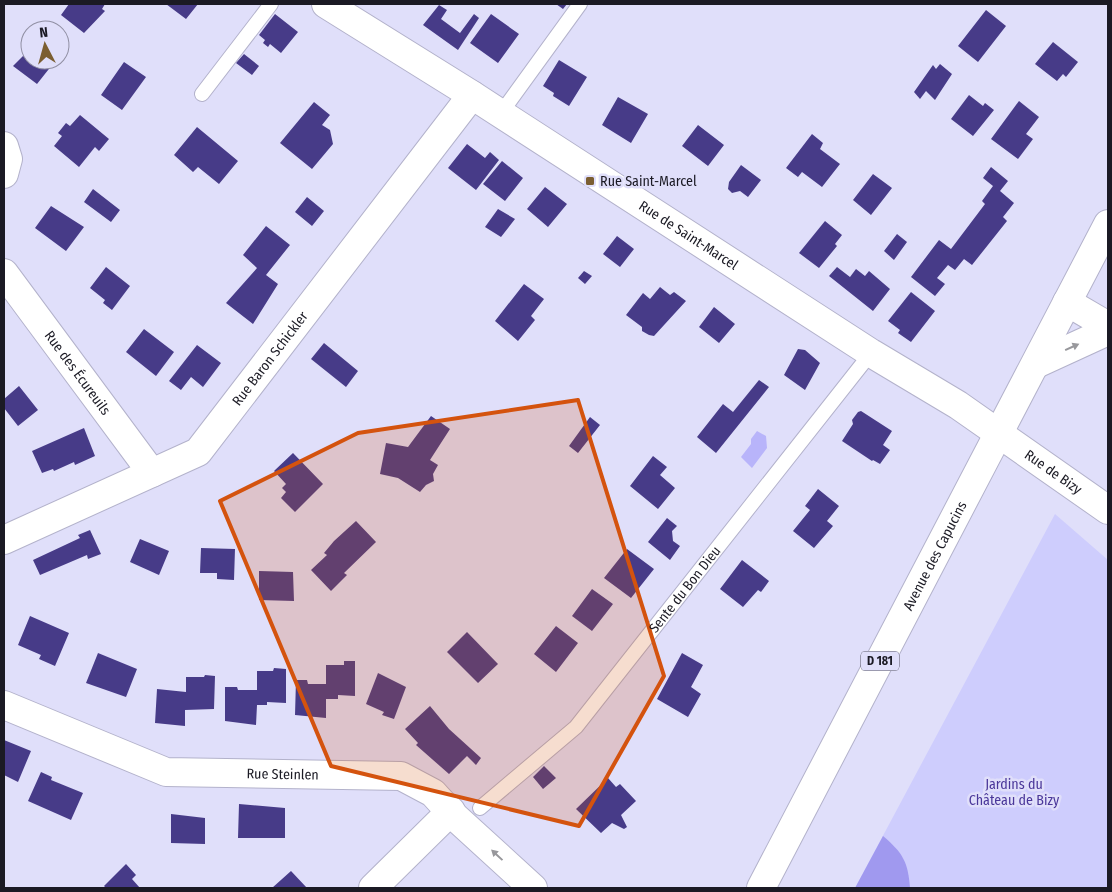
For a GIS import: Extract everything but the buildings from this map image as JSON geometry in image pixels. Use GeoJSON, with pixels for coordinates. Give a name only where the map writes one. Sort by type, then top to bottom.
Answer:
{"type":"FeatureCollection","features":[{"type":"Feature","properties":{"kind":"street","name":"Rue de Saint-Marcel"},"geometry":{"type":"LineString","coordinates":[[326,4],[501,113],[871,353],[1000,434]]}},
{"type":"Feature","properties":{"kind":"street","name":"Rue Baron Schickler"},"geometry":{"type":"LineString","coordinates":[[4,540],[198,452],[472,95]]}},
{"type":"Feature","properties":{"kind":"street"},"geometry":{"type":"LineString","coordinates":[[4,146],[8,159],[4,174]]}},
{"type":"Feature","properties":{"kind":"street","name":"Avenue des Capucins"},"geometry":{"type":"LineString","coordinates":[[761,888],[1000,434],[1066,302],[1108,224]]}},
{"type":"Feature","properties":{"kind":"street","name":"Rue des Écureuils"},"geometry":{"type":"LineString","coordinates":[[4,272],[152,473]]}},
{"type":"Feature","properties":{"kind":"street"},"geometry":{"type":"LineString","coordinates":[[1066,302],[1108,326]]}},
{"type":"Feature","properties":{"kind":"street"},"geometry":{"type":"LineString","coordinates":[[1036,364],[1108,331]]}},
{"type":"Feature","properties":{"kind":"street","name":"Rue de Bizy"},"geometry":{"type":"LineString","coordinates":[[1000,434],[1108,510]]}},
{"type":"Feature","properties":{"kind":"street","name":"Rue Steinlen"},"geometry":{"type":"LineString","coordinates":[[4,706],[166,772],[401,776],[433,793],[532,888]]}},
{"type":"Feature","properties":{"kind":"street"},"geometry":{"type":"LineString","coordinates":[[373,888],[451,811]]}},
{"type":"Feature","properties":{"kind":"lane"},"geometry":{"type":"LineString","coordinates":[[202,94],[271,4]]}},
{"type":"Feature","properties":{"kind":"lane"},"geometry":{"type":"LineString","coordinates":[[501,113],[580,4]]}},
{"type":"Feature","properties":{"kind":"lane","name":"Sente du Bon Dieu"},"geometry":{"type":"LineString","coordinates":[[480,808],[576,727],[871,353]]}},
{"type":"Feature","properties":{"kind":"highlighted area"},"geometry":{"type":"Polygon","coordinates":[[[578,400],[664,676],[579,826],[331,766],[220,501],[358,433],[578,400]]]}},
{"type":"Feature","properties":{"kind":"green space","name":"Jardins du Château de Bizy"},"geometry":{"type":"Polygon","coordinates":[[[1055,514],[1108,560],[1108,888],[855,888],[1055,514]]]}},
{"type":"Feature","properties":{"kind":"shaded area"},"geometry":{"type":"Polygon","coordinates":[[[757,431],[766,436],[767,448],[752,468],[741,457],[751,444],[751,439],[757,431]]]}},
{"type":"Feature","properties":{"kind":"shaded area"},"geometry":{"type":"Polygon","coordinates":[[[883,836],[900,853],[908,871],[910,888],[855,888],[883,836]]]}},
{"type":"Feature","properties":{"kind":"place","name":"Rue Saint-Marcel"},"geometry":{"type":"Point","coordinates":[590,181]}}]}
